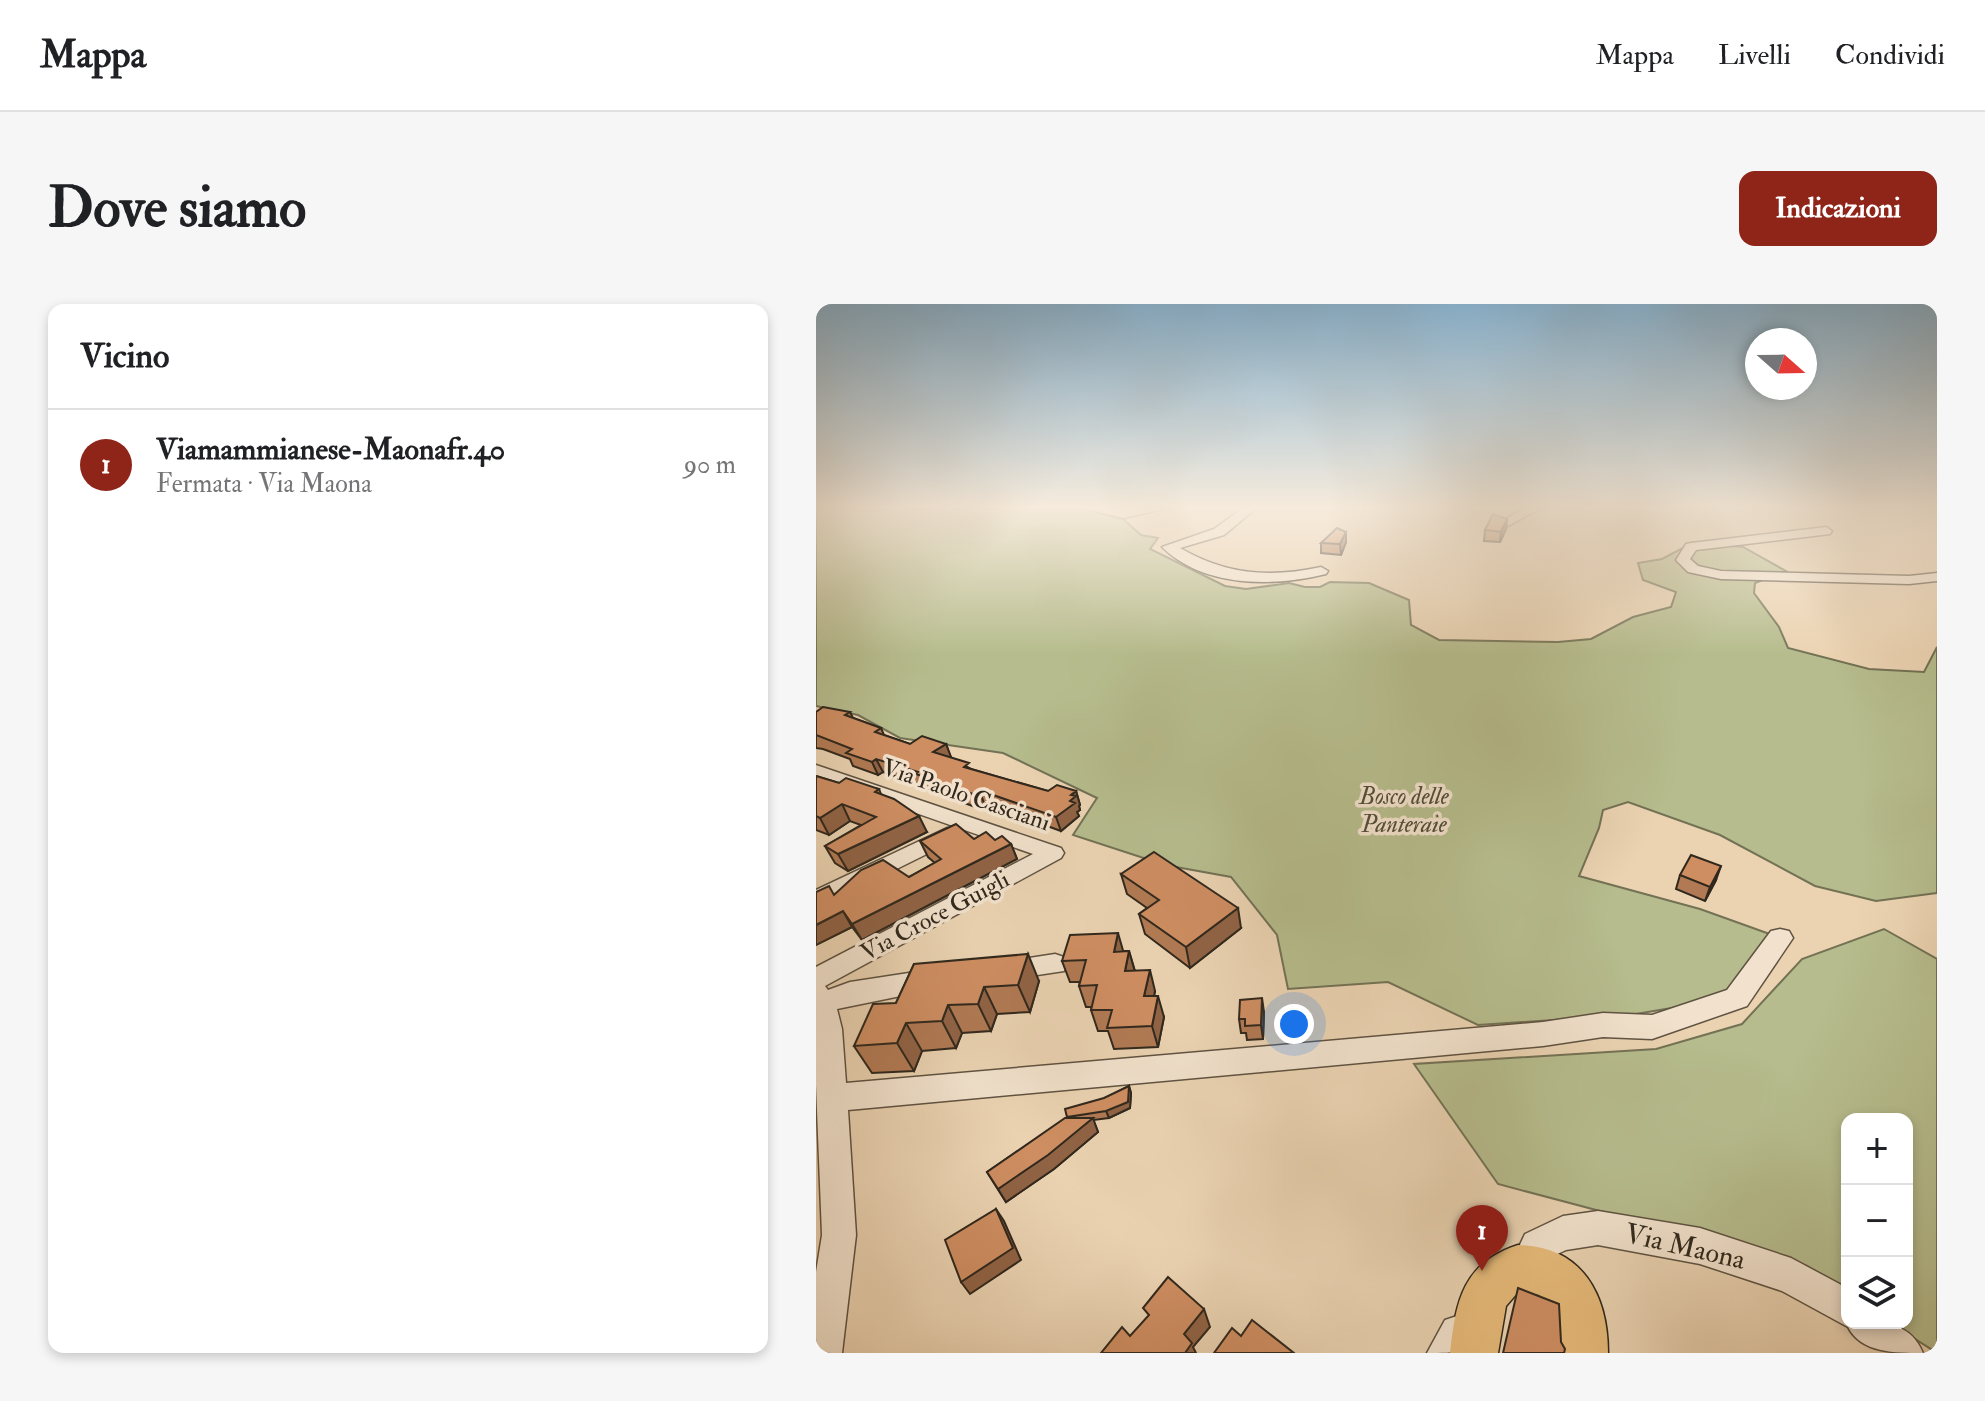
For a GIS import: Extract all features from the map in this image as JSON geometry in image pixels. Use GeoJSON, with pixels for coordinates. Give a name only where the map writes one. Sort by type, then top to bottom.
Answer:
{"type":"FeatureCollection","features":[{"type":"Feature","properties":{"kind":"main road","name":"Via Maona"},"geometry":{"type":"LineString","coordinates":[[1465,1345],[1496,1280],[1506,1272],[1528,1266]]}},
{"type":"Feature","properties":{"kind":"main road"},"geometry":{"type":"LineString","coordinates":[[1528,1266],[1560,1282],[1576,1301],[1584,1321],[1584,1353]]}},
{"type":"Feature","properties":{"kind":"street"},"geometry":{"type":"LineString","coordinates":[[1186,558],[1236,578],[1287,580],[1321,571]]}},
{"type":"Feature","properties":{"kind":"street"},"geometry":{"type":"LineString","coordinates":[[1684,558],[1693,569],[1721,575],[1909,580],[1937,577]]}},
{"type":"Feature","properties":{"kind":"street","name":"Via Paolo Casciani"},"geometry":{"type":"LineString","coordinates":[[816,771],[1053,853]]}},
{"type":"Feature","properties":{"kind":"street"},"geometry":{"type":"LineString","coordinates":[[816,900],[968,824]]}},
{"type":"Feature","properties":{"kind":"street","name":"Via Croce Guigli"},"geometry":{"type":"LineString","coordinates":[[818,992],[1053,853]]}},
{"type":"Feature","properties":{"kind":"street"},"geometry":{"type":"LineString","coordinates":[[832,1101],[843,1097],[1543,1034],[1603,1025],[1652,1027],[1737,998],[1780,938]]}},
{"type":"Feature","properties":{"kind":"street"},"geometry":{"type":"LineString","coordinates":[[823,1353],[839,1235],[828,1029],[818,992],[850,993],[889,984],[1055,964]]}},
{"type":"Feature","properties":{"kind":"street","name":"Via Maona"},"geometry":{"type":"LineString","coordinates":[[1528,1266],[1537,1246],[1563,1233],[1598,1228],[1700,1246],[1791,1276],[1841,1305]]}},
{"type":"Feature","properties":{"kind":"street"},"geometry":{"type":"LineString","coordinates":[[1873,1329],[1904,1353]]}},
{"type":"Feature","properties":{"kind":"green space","name":"Bosco delle Panteraie"},"geometry":{"type":"Polygon","coordinates":[[[816,558],[1168,558],[1225,586],[1246,589],[1289,583],[1320,587],[1330,582],[1369,583],[1409,600],[1411,625],[1439,640],[1558,642],[1591,639],[1633,617],[1671,607],[1676,592],[1643,580],[1638,563],[1664,558],[1763,558],[1786,571],[1755,583],[1754,593],[1779,627],[1788,648],[1869,669],[1924,672],[1937,647],[1937,893],[1876,901],[1815,886],[1720,835],[1628,802],[1603,810],[1579,876],[1700,909],[1778,937],[1719,1000],[1630,1015],[1478,1025],[1388,982],[1288,989],[1277,935],[1231,877],[1165,865],[1073,835],[1097,798],[1003,753],[900,738],[858,715],[816,706],[816,558]]]}},
{"type":"Feature","properties":{"kind":"green space"},"geometry":{"type":"Polygon","coordinates":[[[1884,929],[1937,959],[1937,1353],[1899,1329],[1913,1329],[1913,1113],[1841,1113],[1841,1289],[1807,1266],[1498,1184],[1414,1064],[1656,1049],[1742,1024],[1802,959],[1884,929]]]}},
{"type":"Feature","properties":{"kind":"building"},"geometry":{"type":"Polygon","coordinates":[[[823,707],[850,712],[845,715],[881,728],[875,732],[910,744],[922,736],[946,744],[933,752],[969,763],[964,767],[1048,791],[1057,785],[1076,791],[1071,795],[1076,796],[1070,801],[1075,803],[1056,817],[979,790],[973,794],[916,774],[918,772],[846,753],[852,749],[816,735],[816,712],[823,707]]]}},
{"type":"Feature","properties":{"kind":"building"},"geometry":{"type":"Polygon","coordinates":[[[816,776],[839,783],[846,778],[879,789],[875,792],[894,799],[919,816],[838,854],[825,846],[876,817],[842,804],[820,818],[816,816],[816,776]]]}},
{"type":"Feature","properties":{"kind":"building"},"geometry":{"type":"Polygon","coordinates":[[[956,824],[974,839],[986,832],[995,840],[1002,836],[1011,844],[852,924],[843,911],[816,925],[816,892],[829,886],[834,895],[861,870],[883,860],[909,877],[941,859],[920,841],[956,824]]]}},
{"type":"Feature","properties":{"kind":"building"},"geometry":{"type":"Polygon","coordinates":[[[1154,852],[1238,908],[1186,947],[1139,914],[1159,900],[1121,874],[1154,852]]]}},
{"type":"Feature","properties":{"kind":"building"},"geometry":{"type":"Polygon","coordinates":[[[1691,855],[1721,866],[1710,887],[1680,875],[1691,855]]]}},
{"type":"Feature","properties":{"kind":"building"},"geometry":{"type":"Polygon","coordinates":[[[1118,933],[1114,952],[1129,951],[1125,971],[1150,970],[1144,996],[1158,996],[1152,1026],[1107,1028],[1112,1010],[1091,1010],[1097,985],[1079,986],[1086,960],[1062,961],[1070,935],[1118,933]]]}},
{"type":"Feature","properties":{"kind":"building"},"geometry":{"type":"Polygon","coordinates":[[[1028,954],[1018,985],[984,987],[978,1004],[948,1005],[942,1021],[906,1023],[897,1043],[854,1046],[873,1004],[896,1003],[914,964],[1028,954]]]}},
{"type":"Feature","properties":{"kind":"building"},"geometry":{"type":"Polygon","coordinates":[[[1262,998],[1261,1025],[1245,1026],[1245,1019],[1239,1019],[1240,1000],[1262,998]]]}},
{"type":"Feature","properties":{"kind":"building"},"geometry":{"type":"Polygon","coordinates":[[[1129,1086],[1128,1102],[1106,1111],[1067,1117],[1065,1109],[1104,1098],[1129,1086]]]}},
{"type":"Feature","properties":{"kind":"building"},"geometry":{"type":"Polygon","coordinates":[[[1065,1118],[1093,1118],[1048,1155],[998,1189],[987,1172],[1065,1118]]]}},
{"type":"Feature","properties":{"kind":"building"},"geometry":{"type":"Polygon","coordinates":[[[996,1209],[1013,1248],[961,1282],[945,1240],[996,1209]]]}},
{"type":"Feature","properties":{"kind":"building"},"geometry":{"type":"Polygon","coordinates":[[[1168,1277],[1204,1309],[1184,1334],[1192,1343],[1185,1353],[1101,1353],[1122,1327],[1130,1336],[1149,1315],[1143,1308],[1168,1277]]]}},
{"type":"Feature","properties":{"kind":"building"},"geometry":{"type":"Polygon","coordinates":[[[1518,1288],[1559,1304],[1564,1353],[1503,1353],[1518,1288]]]}},
{"type":"Feature","properties":{"kind":"building"},"geometry":{"type":"Polygon","coordinates":[[[1252,1320],[1294,1353],[1214,1353],[1232,1328],[1241,1336],[1252,1320]]]}},
{"type":"Feature","properties":{"kind":"place","name":"Viamammianese-Maonafr.40"},"geometry":{"type":"Point","coordinates":[1482,1271]}}]}
